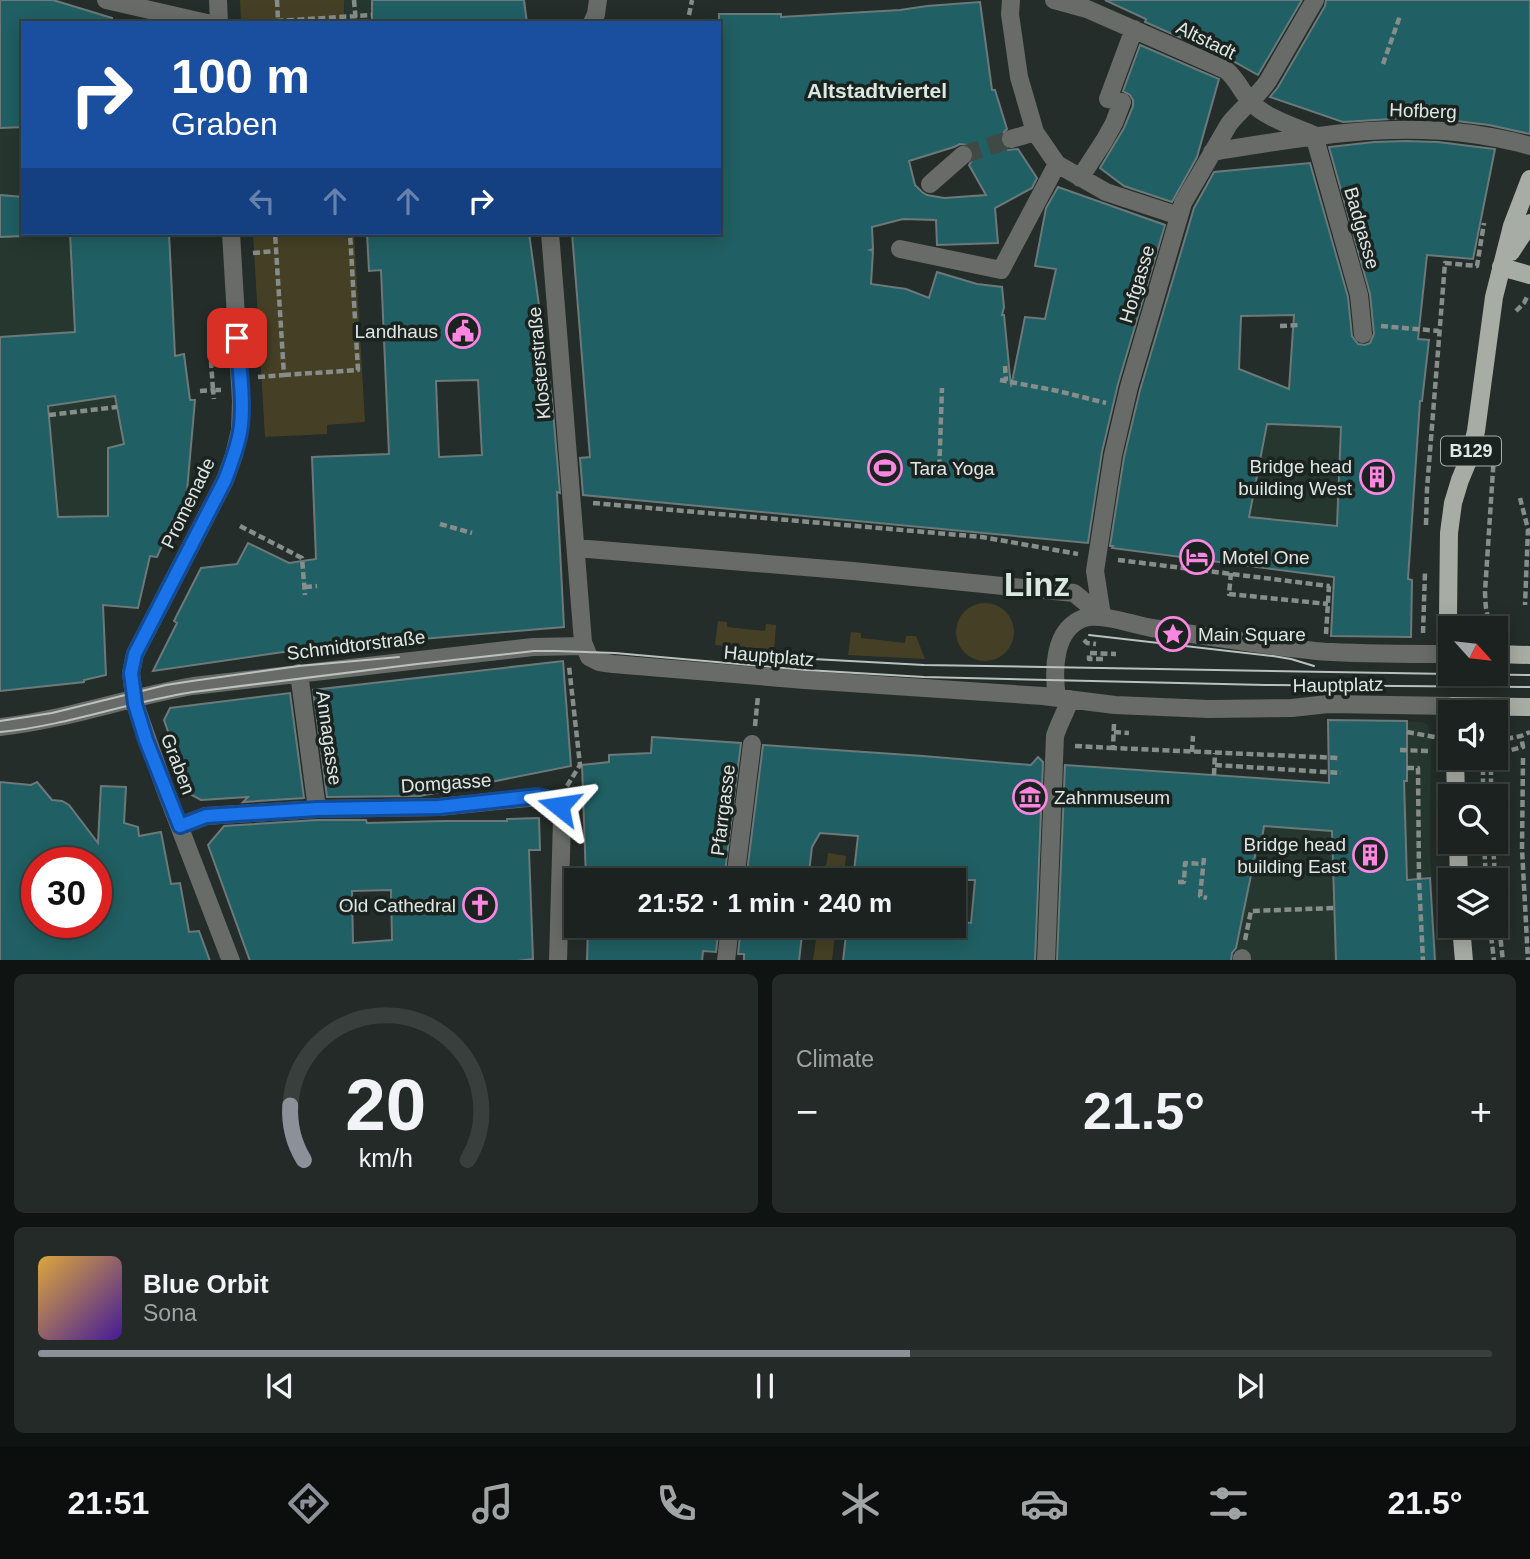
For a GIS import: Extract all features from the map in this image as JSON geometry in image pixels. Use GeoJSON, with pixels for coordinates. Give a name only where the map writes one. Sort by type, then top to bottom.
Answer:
{"type":"FeatureCollection","features":[{"type":"Feature","properties":{"kind":"main road","name":"B129"},"geometry":{"type":"LineString","coordinates":[[1449,616],[1449,533],[1453,503],[1476,431],[1494,297],[1501,267],[1512,226],[1530,179]]}},
{"type":"Feature","properties":{"kind":"main road","name":"B129"},"geometry":{"type":"LineString","coordinates":[[1501,267],[1530,223]]}},
{"type":"Feature","properties":{"kind":"main road"},"geometry":{"type":"LineString","coordinates":[[1501,267],[1530,275]]}},
{"type":"Feature","properties":{"kind":"main road"},"geometry":{"type":"LineString","coordinates":[[1508,654],[1530,655]]}},
{"type":"Feature","properties":{"kind":"main road"},"geometry":{"type":"LineString","coordinates":[[1508,708],[1530,707]]}},
{"type":"Feature","properties":{"kind":"main road"},"geometry":{"type":"LineString","coordinates":[[1462,938],[1464,960]]}},
{"type":"Feature","properties":{"kind":"street"},"geometry":{"type":"LineString","coordinates":[[106,0],[198,21]]}},
{"type":"Feature","properties":{"kind":"street"},"geometry":{"type":"LineString","coordinates":[[218,0],[219,21]]}},
{"type":"Feature","properties":{"kind":"street"},"geometry":{"type":"LineString","coordinates":[[593,21],[598,0]]}},
{"type":"Feature","properties":{"kind":"street"},"geometry":{"type":"LineString","coordinates":[[1011,0],[1010,14],[1019,77],[1035,132],[1057,164],[1106,192],[1180,216]]}},
{"type":"Feature","properties":{"kind":"street","name":"Altstadt"},"geometry":{"type":"LineString","coordinates":[[1054,0],[1087,9],[1226,70],[1250,101]]}},
{"type":"Feature","properties":{"kind":"street","name":"Hofgasse"},"geometry":{"type":"LineString","coordinates":[[1102,616],[1095,570],[1113,454],[1183,203],[1229,124],[1268,80],[1315,0]]}},
{"type":"Feature","properties":{"kind":"street"},"geometry":{"type":"LineString","coordinates":[[1080,178],[1114,123],[1122,102],[1108,99],[1134,29]]}},
{"type":"Feature","properties":{"kind":"street","name":"Hofberg"},"geometry":{"type":"LineString","coordinates":[[1250,101],[1265,113],[1314,135]]}},
{"type":"Feature","properties":{"kind":"street","name":"Hofberg"},"geometry":{"type":"LineString","coordinates":[[1212,152],[1314,135],[1412,129],[1497,138],[1530,146]]}},
{"type":"Feature","properties":{"kind":"street"},"geometry":{"type":"LineString","coordinates":[[1011,139],[1035,132]]}},
{"type":"Feature","properties":{"kind":"street","name":"Badgasse"},"geometry":{"type":"LineString","coordinates":[[1314,135],[1359,295],[1363,329]]}},
{"type":"Feature","properties":{"kind":"street"},"geometry":{"type":"LineString","coordinates":[[930,184],[963,155]]}},
{"type":"Feature","properties":{"kind":"street"},"geometry":{"type":"LineString","coordinates":[[901,249],[1001,270],[1057,164]]}},
{"type":"Feature","properties":{"kind":"street","name":"Promenade"},"geometry":{"type":"LineString","coordinates":[[134,699],[131,673],[135,654],[225,480],[240,430],[241,401],[231,235]]}},
{"type":"Feature","properties":{"kind":"street","name":"Klosterstraße"},"geometry":{"type":"LineString","coordinates":[[550,235],[578,496]]}},
{"type":"Feature","properties":{"kind":"street"},"geometry":{"type":"LineString","coordinates":[[578,496],[576,548],[587,652]]}},
{"type":"Feature","properties":{"kind":"street","name":"Hauptplatz"},"geometry":{"type":"LineString","coordinates":[[576,548],[1074,593],[1102,616],[1134,625],[1330,652],[1438,654]]}},
{"type":"Feature","properties":{"kind":"street"},"geometry":{"type":"LineString","coordinates":[[1046,960],[1055,736],[1066,714],[1064,699],[1055,680],[1056,653],[1073,625],[1084,618],[1102,616]]}},
{"type":"Feature","properties":{"kind":"street","name":"Schmidtorstraße"},"geometry":{"type":"LineString","coordinates":[[0,727],[53,718],[193,686],[533,647],[587,652]]}},
{"type":"Feature","properties":{"kind":"street","name":"Hauptplatz"},"geometry":{"type":"LineString","coordinates":[[587,652],[599,662],[613,664],[1115,705],[1209,709],[1292,708],[1328,704],[1438,708]]}},
{"type":"Feature","properties":{"kind":"street","name":"Annagasse"},"geometry":{"type":"LineString","coordinates":[[299,673],[317,809]]}},
{"type":"Feature","properties":{"kind":"street","name":"Graben"},"geometry":{"type":"LineString","coordinates":[[134,699],[146,740],[231,960]]}},
{"type":"Feature","properties":{"kind":"street","name":"Pfarrgasse"},"geometry":{"type":"LineString","coordinates":[[736,868],[752,744]]}},
{"type":"Feature","properties":{"kind":"street","name":"Domgasse"},"geometry":{"type":"LineString","coordinates":[[180,826],[206,816],[317,809],[439,807],[538,796],[555,801],[562,819],[558,960]]}},
{"type":"Feature","properties":{"kind":"street"},"geometry":{"type":"LineString","coordinates":[[726,960],[729,938]]}},
{"type":"Feature","properties":{"kind":"path"},"geometry":{"type":"LineString","coordinates":[[276,0],[278,21],[372,15]]}},
{"type":"Feature","properties":{"kind":"path"},"geometry":{"type":"LineString","coordinates":[[354,0],[356,21]]}},
{"type":"Feature","properties":{"kind":"path"},"geometry":{"type":"LineString","coordinates":[[689,15],[692,0]]}},
{"type":"Feature","properties":{"kind":"path"},"geometry":{"type":"LineString","coordinates":[[1384,64],[1400,16]]}},
{"type":"Feature","properties":{"kind":"path"},"geometry":{"type":"LineString","coordinates":[[1426,528],[1445,263],[1477,266],[1484,223]]}},
{"type":"Feature","properties":{"kind":"path"},"geometry":{"type":"LineString","coordinates":[[275,235],[284,375]]}},
{"type":"Feature","properties":{"kind":"path"},"geometry":{"type":"LineString","coordinates":[[257,377],[358,370],[350,235]]}},
{"type":"Feature","properties":{"kind":"path"},"geometry":{"type":"LineString","coordinates":[[250,253],[276,251]]}},
{"type":"Feature","properties":{"kind":"path"},"geometry":{"type":"LineString","coordinates":[[1514,323],[1516,311],[1527,302],[1530,289]]}},
{"type":"Feature","properties":{"kind":"path"},"geometry":{"type":"LineString","coordinates":[[1280,326],[1300,325]]}},
{"type":"Feature","properties":{"kind":"path"},"geometry":{"type":"LineString","coordinates":[[1363,329],[1439,331]]}},
{"type":"Feature","properties":{"kind":"path"},"geometry":{"type":"LineString","coordinates":[[211,361],[214,399]]}},
{"type":"Feature","properties":{"kind":"path"},"geometry":{"type":"LineString","coordinates":[[1005,366],[1003,381],[1112,405]]}},
{"type":"Feature","properties":{"kind":"path"},"geometry":{"type":"LineString","coordinates":[[939,477],[942,388]]}},
{"type":"Feature","properties":{"kind":"path"},"geometry":{"type":"LineString","coordinates":[[200,391],[213,390]]}},
{"type":"Feature","properties":{"kind":"path"},"geometry":{"type":"LineString","coordinates":[[49,415],[117,407]]}},
{"type":"Feature","properties":{"kind":"path"},"geometry":{"type":"LineString","coordinates":[[1488,616],[1486,611],[1487,565],[1495,442]]}},
{"type":"Feature","properties":{"kind":"path"},"geometry":{"type":"LineString","coordinates":[[578,496],[937,531],[1097,557],[1331,586],[1327,630]]}},
{"type":"Feature","properties":{"kind":"path"},"geometry":{"type":"LineString","coordinates":[[1520,498],[1528,529],[1525,605]]}},
{"type":"Feature","properties":{"kind":"path"},"geometry":{"type":"LineString","coordinates":[[440,524],[472,533]]}},
{"type":"Feature","properties":{"kind":"path"},"geometry":{"type":"LineString","coordinates":[[240,526],[303,558],[306,595]]}},
{"type":"Feature","properties":{"kind":"path"},"geometry":{"type":"LineString","coordinates":[[1423,634],[1425,568]]}},
{"type":"Feature","properties":{"kind":"path"},"geometry":{"type":"LineString","coordinates":[[1231,573],[1229,594],[1328,604]]}},
{"type":"Feature","properties":{"kind":"path"},"geometry":{"type":"LineString","coordinates":[[305,587],[317,586]]}},
{"type":"Feature","properties":{"kind":"path"},"geometry":{"type":"LineString","coordinates":[[562,792],[580,765],[568,659],[587,652]]}},
{"type":"Feature","properties":{"kind":"path"},"geometry":{"type":"LineString","coordinates":[[1103,659],[1089,659],[1089,653],[1116,654]]}},
{"type":"Feature","properties":{"kind":"path"},"geometry":{"type":"LineString","coordinates":[[752,744],[761,676]]}},
{"type":"Feature","properties":{"kind":"path"},"geometry":{"type":"LineString","coordinates":[[1113,748],[1115,705]]}},
{"type":"Feature","properties":{"kind":"path"},"geometry":{"type":"LineString","coordinates":[[1114,732],[1129,733]]}},
{"type":"Feature","properties":{"kind":"path"},"geometry":{"type":"LineString","coordinates":[[1407,732],[1438,738]]}},
{"type":"Feature","properties":{"kind":"path"},"geometry":{"type":"LineString","coordinates":[[1508,739],[1530,732]]}},
{"type":"Feature","properties":{"kind":"path"},"geometry":{"type":"LineString","coordinates":[[1192,752],[1193,736]]}},
{"type":"Feature","properties":{"kind":"path"},"geometry":{"type":"LineString","coordinates":[[1508,750],[1523,747],[1521,736]]}},
{"type":"Feature","properties":{"kind":"path"},"geometry":{"type":"LineString","coordinates":[[1055,746],[1340,758]]}},
{"type":"Feature","properties":{"kind":"path"},"geometry":{"type":"LineString","coordinates":[[1400,750],[1427,751]]}},
{"type":"Feature","properties":{"kind":"path"},"geometry":{"type":"LineString","coordinates":[[1214,775],[1215,753]]}},
{"type":"Feature","properties":{"kind":"path"},"geometry":{"type":"LineString","coordinates":[[1523,758],[1522,849],[1528,960]]}},
{"type":"Feature","properties":{"kind":"path"},"geometry":{"type":"LineString","coordinates":[[1215,765],[1341,773]]}},
{"type":"Feature","properties":{"kind":"path"},"geometry":{"type":"LineString","coordinates":[[1407,768],[1418,768],[1423,960]]}},
{"type":"Feature","properties":{"kind":"path"},"geometry":{"type":"LineString","coordinates":[[1178,882],[1184,882],[1185,863],[1204,861],[1200,896],[1207,898]]}},
{"type":"Feature","properties":{"kind":"path"},"geometry":{"type":"LineString","coordinates":[[1242,959],[1251,911],[1335,908]]}},
{"type":"Feature","properties":{"kind":"path"},"geometry":{"type":"LineString","coordinates":[[1491,938],[1494,960]]}},
{"type":"Feature","properties":{"kind":"path"},"geometry":{"type":"LineString","coordinates":[[1500,938],[1503,960]]}},
{"type":"Feature","properties":{"kind":"shaded area"},"geometry":{"type":"Polygon","coordinates":[[[0,0],[56,0],[124,21],[21,21],[21,235],[169,235],[175,355],[185,354],[192,430],[185,514],[177,515],[156,558],[150,557],[137,609],[103,606],[106,675],[84,682],[0,691],[0,0]]]}},
{"type":"Feature","properties":{"kind":"shaded area"},"geometry":{"type":"Polygon","coordinates":[[[240,0],[344,0],[344,21],[241,21],[240,0]]]}},
{"type":"Feature","properties":{"kind":"shaded area"},"geometry":{"type":"Polygon","coordinates":[[[344,0],[524,0],[527,21],[345,21],[344,0]]]}},
{"type":"Feature","properties":{"kind":"shaded area"},"geometry":{"type":"Polygon","coordinates":[[[253,235],[354,235],[365,422],[327,425],[327,434],[265,437],[253,235]]]}},
{"type":"Feature","properties":{"kind":"shaded area","name":"Bridge head building West"},"geometry":{"type":"Polygon","coordinates":[[[1349,333],[1429,341],[1423,401],[1419,401],[1409,579],[1413,580],[1411,637],[1331,635],[1333,577],[1240,566],[1268,424],[1287,424],[1291,335],[1349,337],[1349,333]]]}},
{"type":"Feature","properties":{"kind":"shaded area"},"geometry":{"type":"Polygon","coordinates":[[[979,603],[991,603],[1006,611],[1014,626],[1014,638],[1006,653],[991,661],[979,661],[964,653],[956,638],[956,626],[964,611],[979,603]]]}},
{"type":"Feature","properties":{"kind":"shaded area"},"geometry":{"type":"Polygon","coordinates":[[[718,621],[727,622],[727,627],[765,631],[766,624],[776,625],[774,650],[715,645],[718,621]]]}},
{"type":"Feature","properties":{"kind":"shaded area"},"geometry":{"type":"Polygon","coordinates":[[[851,632],[861,633],[861,638],[905,643],[906,636],[916,636],[925,659],[848,655],[851,632]]]}},
{"type":"Feature","properties":{"kind":"shaded area"},"geometry":{"type":"Polygon","coordinates":[[[1328,720],[1423,722],[1428,725],[1431,735],[1430,851],[1437,960],[1242,960],[1235,955],[1233,960],[1053,960],[1060,766],[1328,782],[1328,720]]]}},
{"type":"Feature","properties":{"kind":"shaded area"},"geometry":{"type":"Polygon","coordinates":[[[828,853],[846,856],[844,868],[826,868],[828,853]]]}},
{"type":"Feature","properties":{"kind":"shaded area"},"geometry":{"type":"Polygon","coordinates":[[[816,938],[835,938],[832,960],[813,960],[816,938]]]}},
{"type":"Feature","properties":{"kind":"building"},"geometry":{"type":"Polygon","coordinates":[[[0,0],[53,0],[112,18],[111,21],[21,21],[21,127],[0,128],[0,0]]]}},
{"type":"Feature","properties":{"kind":"building"},"geometry":{"type":"Polygon","coordinates":[[[372,0],[524,0],[527,21],[372,21],[372,0]]]}},
{"type":"Feature","properties":{"kind":"building"},"geometry":{"type":"Polygon","coordinates":[[[1105,0],[1302,0],[1258,75],[1231,60],[1145,22],[1146,19],[1105,0]]]}},
{"type":"Feature","properties":{"kind":"building"},"geometry":{"type":"Polygon","coordinates":[[[1326,0],[1530,0],[1530,134],[1489,125],[1440,119],[1343,122],[1270,97],[1325,6],[1326,0]]]}},
{"type":"Feature","properties":{"kind":"building"},"geometry":{"type":"Polygon","coordinates":[[[980,2],[992,90],[995,90],[1007,129],[1000,136],[1000,143],[1008,150],[1018,149],[1037,178],[1032,188],[995,208],[998,243],[937,245],[936,220],[903,219],[872,227],[871,284],[906,289],[929,298],[937,272],[977,284],[1002,287],[1002,315],[1011,387],[1025,317],[1045,319],[1056,269],[1035,266],[1046,208],[1058,187],[1165,225],[1118,384],[1102,452],[1088,543],[583,495],[580,458],[590,457],[572,235],[721,235],[719,14],[781,14],[781,17],[980,2]],[[960,144],[909,161],[915,185],[927,195],[944,198],[986,195],[969,165],[974,158],[972,148],[960,144]]]}},
{"type":"Feature","properties":{"kind":"building"},"geometry":{"type":"Polygon","coordinates":[[[1140,45],[1219,79],[1197,157],[1172,202],[1124,186],[1100,168],[1124,128],[1133,106],[1130,95],[1123,91],[1140,45]]]}},
{"type":"Feature","properties":{"kind":"building"},"geometry":{"type":"Polygon","coordinates":[[[1374,142],[1438,142],[1495,149],[1473,259],[1427,255],[1418,339],[1429,340],[1420,401],[1408,579],[1412,580],[1411,637],[1331,636],[1334,577],[1110,546],[1124,457],[1140,390],[1194,208],[1214,172],[1310,163],[1348,297],[1352,336],[1358,344],[1365,345],[1370,343],[1374,334],[1370,294],[1329,147],[1374,142]],[[1294,315],[1241,316],[1239,369],[1289,389],[1294,315]],[[1267,424],[1249,517],[1337,526],[1341,427],[1267,424]]]}},
{"type":"Feature","properties":{"kind":"building"},"geometry":{"type":"Polygon","coordinates":[[[0,195],[21,197],[23,236],[0,237],[0,195]]]}},
{"type":"Feature","properties":{"kind":"building"},"geometry":{"type":"Polygon","coordinates":[[[70,235],[169,235],[175,356],[184,354],[190,400],[195,400],[185,514],[176,514],[157,557],[150,556],[138,608],[103,605],[106,675],[84,682],[0,691],[0,337],[75,332],[70,235]],[[115,396],[48,406],[58,517],[108,516],[108,448],[124,444],[115,396]]]}},
{"type":"Feature","properties":{"kind":"building"},"geometry":{"type":"Polygon","coordinates":[[[367,235],[529,235],[552,399],[560,493],[557,492],[564,627],[304,649],[153,671],[201,568],[237,564],[248,543],[289,563],[316,559],[312,457],[389,454],[381,270],[369,271],[367,235]],[[478,380],[436,381],[439,457],[482,455],[478,380]]]}},
{"type":"Feature","properties":{"kind":"building"},"geometry":{"type":"Polygon","coordinates":[[[563,661],[571,766],[420,796],[327,797],[313,690],[563,661]]]}},
{"type":"Feature","properties":{"kind":"building"},"geometry":{"type":"Polygon","coordinates":[[[290,693],[304,798],[243,802],[248,797],[201,800],[190,794],[164,720],[170,708],[290,693]]]}},
{"type":"Feature","properties":{"kind":"building"},"geometry":{"type":"Polygon","coordinates":[[[1328,720],[1407,721],[1407,781],[1404,781],[1407,880],[1430,878],[1435,960],[1336,960],[1332,831],[1264,826],[1231,960],[1057,960],[1065,765],[1329,783],[1328,720]]]}},
{"type":"Feature","properties":{"kind":"building"},"geometry":{"type":"Polygon","coordinates":[[[652,737],[741,743],[725,868],[586,868],[582,765],[609,762],[609,755],[651,753],[652,737]]]}},
{"type":"Feature","properties":{"kind":"building"},"geometry":{"type":"Polygon","coordinates":[[[763,745],[1031,765],[1038,757],[1043,762],[1035,960],[843,960],[846,938],[966,938],[966,922],[971,923],[975,880],[966,880],[966,868],[854,868],[858,836],[820,833],[812,847],[809,868],[748,868],[763,745]]]}},
{"type":"Feature","properties":{"kind":"building"},"geometry":{"type":"Polygon","coordinates":[[[0,782],[31,785],[37,782],[52,800],[69,805],[98,843],[101,786],[126,787],[124,823],[138,827],[139,836],[161,832],[171,884],[180,883],[189,932],[199,931],[210,960],[0,960],[0,782]]]}},
{"type":"Feature","properties":{"kind":"building"},"geometry":{"type":"Polygon","coordinates":[[[539,818],[540,850],[529,850],[533,959],[250,960],[208,845],[224,826],[317,820],[366,820],[367,823],[539,818]],[[391,890],[352,891],[353,943],[392,940],[391,890]]]}},
{"type":"Feature","properties":{"kind":"building"},"geometry":{"type":"Polygon","coordinates":[[[588,938],[718,938],[716,952],[703,951],[702,960],[587,960],[588,938]]]}},
{"type":"Feature","properties":{"kind":"building"},"geometry":{"type":"Polygon","coordinates":[[[740,938],[802,938],[799,960],[744,960],[744,954],[738,954],[740,938]]]}},
{"type":"Feature","properties":{"kind":"tunnel"},"geometry":{"type":"LineString","coordinates":[[963,155],[1011,139]]}},
{"type":"Feature","properties":{"kind":"tram line"},"geometry":{"type":"LineString","coordinates":[[1089,635],[1273,656],[1314,666]]}},
{"type":"Feature","properties":{"kind":"tram line"},"geometry":{"type":"LineString","coordinates":[[0,732],[49,725],[193,692],[534,651],[615,653],[806,670],[924,677],[1266,685],[1530,687]]}},
{"type":"Feature","properties":{"kind":"tram line"},"geometry":{"type":"LineString","coordinates":[[0,721],[52,713],[166,685],[299,666],[399,657]]}},
{"type":"Feature","properties":{"kind":"tram line"},"geometry":{"type":"LineString","coordinates":[[776,657],[924,665],[1438,674]]}},
{"type":"Feature","properties":{"kind":"tram line"},"geometry":{"type":"LineString","coordinates":[[1508,675],[1530,675]]}},
{"type":"Feature","properties":{"kind":"place","name":"Landhaus"},"geometry":{"type":"Point","coordinates":[463,331]}},
{"type":"Feature","properties":{"kind":"place","name":"Tara Yoga"},"geometry":{"type":"Point","coordinates":[885,468]}},
{"type":"Feature","properties":{"kind":"place","name":"Bridge head building West"},"geometry":{"type":"Point","coordinates":[1377,477]}},
{"type":"Feature","properties":{"kind":"place","name":"Motel One"},"geometry":{"type":"Point","coordinates":[1197,557]}},
{"type":"Feature","properties":{"kind":"place","name":"Main Square"},"geometry":{"type":"Point","coordinates":[1173,634]}},
{"type":"Feature","properties":{"kind":"place","name":"Zahnmuseum"},"geometry":{"type":"Point","coordinates":[1030,797]}},
{"type":"Feature","properties":{"kind":"place","name":"Bridge head building East"},"geometry":{"type":"Point","coordinates":[1370,855]}},
{"type":"Feature","properties":{"kind":"place","name":"Old Cathedral"},"geometry":{"type":"Point","coordinates":[480,905]}},
{"type":"Feature","properties":{"kind":"district","name":"Altstadtviertel"},"geometry":{"type":"Point","coordinates":[877,90]}},
{"type":"Feature","properties":{"kind":"district","name":"Linz"},"geometry":{"type":"Point","coordinates":[1037,584]}},
{"type":"Feature","properties":{"kind":"route"},"geometry":{"type":"LineString","coordinates":[[237,338],[241,401],[240,430],[234,454],[225,480],[135,654],[131,673],[135,704],[146,740],[180,826],[206,816],[317,809],[439,807],[538,796],[549,798],[559,806]]}}]}
